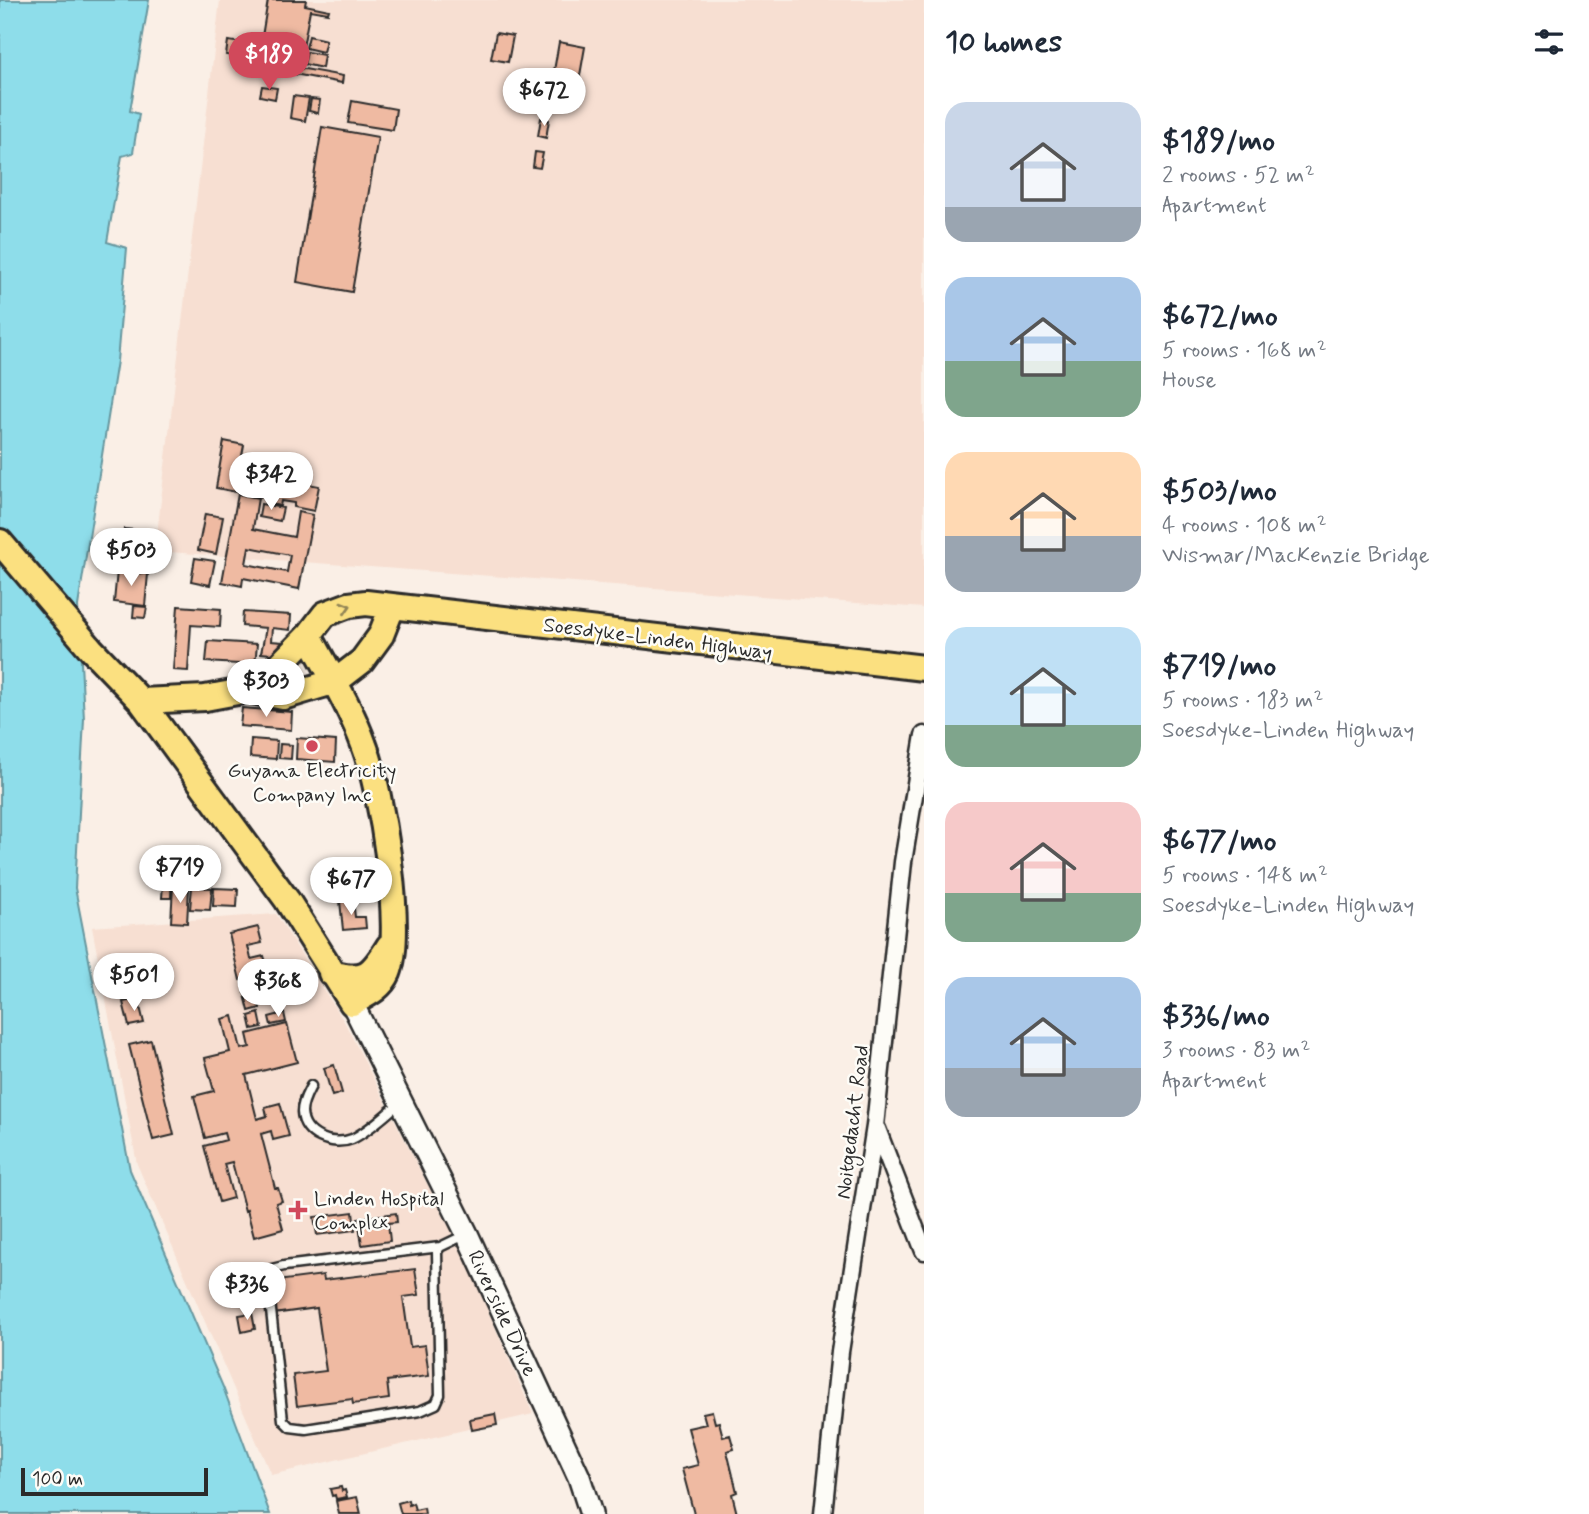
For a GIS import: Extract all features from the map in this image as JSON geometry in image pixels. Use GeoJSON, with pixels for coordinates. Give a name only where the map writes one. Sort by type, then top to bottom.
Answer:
{"type":"FeatureCollection","features":[{"type":"Feature","properties":{"kind":"main road"},"geometry":{"type":"LineString","coordinates":[[0,542],[91,649],[141,701],[287,900],[352,1003],[376,990],[387,975],[392,957],[393,907],[384,826],[373,770],[364,743],[336,681],[309,635]]}},
{"type":"Feature","properties":{"kind":"main road","name":"Soesdyke-Linden Highway"},"geometry":{"type":"LineString","coordinates":[[248,690],[266,679],[309,635],[325,614],[349,605],[366,603],[924,668]]}},
{"type":"Feature","properties":{"kind":"main road","name":"Soesdyke-Linden Highway"},"geometry":{"type":"LineString","coordinates":[[141,701],[205,698],[248,690],[283,696],[336,681],[362,661],[381,635],[392,607]]}},
{"type":"Feature","properties":{"kind":"main road"},"geometry":{"type":"LineString","coordinates":[[331,973],[353,979],[363,975],[380,960],[392,942]]}},
{"type":"Feature","properties":{"kind":"street","name":"Noitgedacht Road"},"geometry":{"type":"LineString","coordinates":[[823,1514],[840,1352],[876,1126],[902,862],[924,735]]}},
{"type":"Feature","properties":{"kind":"street","name":"Riverside Drive"},"geometry":{"type":"LineString","coordinates":[[352,1003],[467,1234],[579,1477],[591,1514]]}},
{"type":"Feature","properties":{"kind":"street"},"geometry":{"type":"LineString","coordinates":[[876,1126],[924,1251]]}},
{"type":"Feature","properties":{"kind":"lane"},"geometry":{"type":"LineString","coordinates":[[311,1086],[303,1102],[302,1115],[309,1129],[320,1139],[340,1143],[354,1138],[401,1102]]}},
{"type":"Feature","properties":{"kind":"lane"},"geometry":{"type":"LineString","coordinates":[[440,1247],[437,1252],[440,1395],[436,1404],[420,1411],[359,1422],[306,1429],[290,1427],[283,1420],[267,1274],[272,1269],[284,1266],[440,1247],[467,1234]]}},
{"type":"Feature","properties":{"kind":"shaded area"},"geometry":{"type":"Polygon","coordinates":[[[220,0],[924,0],[924,608],[155,551],[220,0]]]}},
{"type":"Feature","properties":{"kind":"shaded area","name":"Linden Hospital Complex"},"geometry":{"type":"Polygon","coordinates":[[[276,914],[345,1023],[464,1256],[533,1414],[271,1475],[137,1164],[92,927],[276,914]]]}},
{"type":"Feature","properties":{"kind":"water"},"geometry":{"type":"Polygon","coordinates":[[[0,0],[149,0],[130,111],[139,114],[133,153],[122,156],[107,242],[127,248],[117,361],[78,606],[84,719],[75,888],[130,1170],[223,1387],[270,1514],[0,1514],[0,0]]]}},
{"type":"Feature","properties":{"kind":"building"},"geometry":{"type":"Polygon","coordinates":[[[268,0],[306,0],[305,5],[329,10],[328,13],[310,10],[299,68],[343,76],[342,83],[257,67],[268,0]]]}},
{"type":"Feature","properties":{"kind":"building"},"geometry":{"type":"Polygon","coordinates":[[[496,33],[513,36],[508,62],[491,59],[496,33]]]}},
{"type":"Feature","properties":{"kind":"building"},"geometry":{"type":"Polygon","coordinates":[[[309,36],[326,40],[323,52],[306,48],[309,36]]]}},
{"type":"Feature","properties":{"kind":"building"},"geometry":{"type":"Polygon","coordinates":[[[228,41],[250,44],[248,58],[226,55],[228,41]]]}},
{"type":"Feature","properties":{"kind":"building"},"geometry":{"type":"Polygon","coordinates":[[[559,42],[585,47],[576,98],[550,94],[559,42]]]}},
{"type":"Feature","properties":{"kind":"building"},"geometry":{"type":"Polygon","coordinates":[[[307,52],[324,55],[322,68],[304,64],[307,52]]]}},
{"type":"Feature","properties":{"kind":"building"},"geometry":{"type":"Polygon","coordinates":[[[262,86],[277,88],[275,99],[260,96],[262,86]]]}},
{"type":"Feature","properties":{"kind":"building"},"geometry":{"type":"Polygon","coordinates":[[[293,96],[309,98],[305,121],[290,118],[293,96]]]}},
{"type":"Feature","properties":{"kind":"building"},"geometry":{"type":"Polygon","coordinates":[[[311,99],[320,100],[318,113],[309,111],[311,99]]]}},
{"type":"Feature","properties":{"kind":"building"},"geometry":{"type":"Polygon","coordinates":[[[352,101],[396,109],[393,130],[348,123],[352,101]]]}},
{"type":"Feature","properties":{"kind":"building"},"geometry":{"type":"Polygon","coordinates":[[[541,118],[549,120],[546,138],[538,136],[541,118]]]}},
{"type":"Feature","properties":{"kind":"building"},"geometry":{"type":"Polygon","coordinates":[[[322,127],[378,137],[352,292],[297,282],[322,127]]]}},
{"type":"Feature","properties":{"kind":"building"},"geometry":{"type":"Polygon","coordinates":[[[535,152],[543,153],[540,168],[533,167],[535,152]]]}},
{"type":"Feature","properties":{"kind":"building"},"geometry":{"type":"Polygon","coordinates":[[[224,441],[244,445],[239,471],[319,486],[314,511],[294,507],[294,503],[281,501],[280,506],[266,503],[267,498],[216,488],[224,441]]]}},
{"type":"Feature","properties":{"kind":"building"},"geometry":{"type":"Polygon","coordinates":[[[238,494],[258,498],[253,529],[294,537],[298,512],[313,515],[299,589],[243,578],[242,586],[222,582],[238,494]],[[249,547],[246,564],[287,572],[290,555],[249,547]]]}},
{"type":"Feature","properties":{"kind":"building"},"geometry":{"type":"Polygon","coordinates":[[[261,504],[283,508],[280,521],[259,517],[261,504]]]}},
{"type":"Feature","properties":{"kind":"building"},"geometry":{"type":"Polygon","coordinates":[[[205,514],[223,517],[216,554],[198,550],[205,514]]]}},
{"type":"Feature","properties":{"kind":"building"},"geometry":{"type":"Polygon","coordinates":[[[124,529],[156,532],[151,573],[120,569],[124,529]]]}},
{"type":"Feature","properties":{"kind":"building"},"geometry":{"type":"Polygon","coordinates":[[[195,558],[215,561],[210,585],[191,581],[195,558]]]}},
{"type":"Feature","properties":{"kind":"building"},"geometry":{"type":"Polygon","coordinates":[[[117,571],[148,574],[145,606],[114,602],[117,571]]]}},
{"type":"Feature","properties":{"kind":"building"},"geometry":{"type":"Polygon","coordinates":[[[134,606],[147,607],[145,618],[133,617],[134,606]]]}},
{"type":"Feature","properties":{"kind":"building"},"geometry":{"type":"Polygon","coordinates":[[[178,606],[221,609],[220,627],[191,625],[188,671],[173,670],[178,606]]]}},
{"type":"Feature","properties":{"kind":"building"},"geometry":{"type":"Polygon","coordinates":[[[243,612],[291,615],[290,630],[272,628],[271,641],[283,642],[282,655],[261,653],[266,628],[242,626],[243,612]]]}},
{"type":"Feature","properties":{"kind":"building"},"geometry":{"type":"Polygon","coordinates":[[[208,641],[257,644],[255,665],[206,662],[208,641]]]}},
{"type":"Feature","properties":{"kind":"building"},"geometry":{"type":"Polygon","coordinates":[[[242,708],[292,712],[291,730],[240,726],[242,708]]]}},
{"type":"Feature","properties":{"kind":"building"},"geometry":{"type":"Polygon","coordinates":[[[297,738],[336,741],[335,762],[296,759],[297,738]]]}},
{"type":"Feature","properties":{"kind":"building"},"geometry":{"type":"Polygon","coordinates":[[[251,739],[277,741],[276,759],[250,757],[251,739]]]}},
{"type":"Feature","properties":{"kind":"building"},"geometry":{"type":"Polygon","coordinates":[[[280,744],[292,745],[291,759],[279,758],[280,744]]]}},
{"type":"Feature","properties":{"kind":"building"},"geometry":{"type":"Polygon","coordinates":[[[175,858],[189,859],[188,884],[174,883],[175,858]]]}},
{"type":"Feature","properties":{"kind":"building"},"geometry":{"type":"Polygon","coordinates":[[[193,863],[213,864],[212,885],[192,884],[193,863]]]}},
{"type":"Feature","properties":{"kind":"building"},"geometry":{"type":"Polygon","coordinates":[[[164,870],[172,871],[171,898],[162,898],[164,870]]]}},
{"type":"Feature","properties":{"kind":"building"},"geometry":{"type":"Polygon","coordinates":[[[173,886],[189,887],[187,923],[171,922],[173,886]]]}},
{"type":"Feature","properties":{"kind":"building"},"geometry":{"type":"Polygon","coordinates":[[[192,887],[212,888],[210,910],[190,909],[192,887]]]}},
{"type":"Feature","properties":{"kind":"building"},"geometry":{"type":"Polygon","coordinates":[[[214,888],[238,889],[237,907],[213,906],[214,888]]]}},
{"type":"Feature","properties":{"kind":"building"},"geometry":{"type":"Polygon","coordinates":[[[353,900],[355,917],[365,917],[366,928],[343,930],[340,901],[353,900]]]}},
{"type":"Feature","properties":{"kind":"building"},"geometry":{"type":"Polygon","coordinates":[[[258,927],[262,943],[248,946],[251,959],[264,956],[269,972],[240,980],[229,934],[258,927]]]}},
{"type":"Feature","properties":{"kind":"building"},"geometry":{"type":"Polygon","coordinates":[[[253,980],[260,1008],[249,1011],[242,982],[253,980]]]}},
{"type":"Feature","properties":{"kind":"building"},"geometry":{"type":"Polygon","coordinates":[[[138,999],[144,1023],[129,1026],[123,1002],[138,999]]]}},
{"type":"Feature","properties":{"kind":"building"},"geometry":{"type":"Polygon","coordinates":[[[259,1013],[262,1027],[252,1029],[249,1016],[259,1013]]]}},
{"type":"Feature","properties":{"kind":"building"},"geometry":{"type":"Polygon","coordinates":[[[284,1013],[286,1022],[271,1025],[269,1017],[284,1013]]]}},
{"type":"Feature","properties":{"kind":"building"},"geometry":{"type":"Polygon","coordinates":[[[233,1016],[241,1049],[250,1047],[247,1034],[287,1024],[297,1062],[246,1075],[257,1119],[267,1116],[265,1107],[280,1103],[289,1136],[273,1140],[271,1131],[261,1134],[275,1188],[278,1188],[282,1201],[276,1203],[283,1229],[254,1237],[232,1162],[224,1164],[233,1198],[219,1202],[204,1146],[226,1140],[224,1133],[205,1138],[194,1096],[214,1091],[205,1058],[230,1052],[222,1019],[233,1016]]]}},
{"type":"Feature","properties":{"kind":"building"},"geometry":{"type":"Polygon","coordinates":[[[151,1040],[174,1135],[153,1140],[129,1045],[151,1040]]]}},
{"type":"Feature","properties":{"kind":"building"},"geometry":{"type":"Polygon","coordinates":[[[334,1065],[342,1093],[332,1096],[324,1068],[334,1065]]]}},
{"type":"Feature","properties":{"kind":"building"},"geometry":{"type":"Polygon","coordinates":[[[353,1212],[355,1230],[317,1235],[314,1217],[353,1212]]]}},
{"type":"Feature","properties":{"kind":"building"},"geometry":{"type":"Polygon","coordinates":[[[396,1213],[397,1222],[388,1223],[390,1241],[362,1245],[358,1218],[396,1213]]]}},
{"type":"Feature","properties":{"kind":"building"},"geometry":{"type":"Polygon","coordinates":[[[415,1269],[419,1295],[403,1297],[410,1347],[425,1345],[429,1376],[387,1381],[389,1399],[353,1404],[352,1399],[297,1406],[293,1375],[326,1371],[317,1308],[273,1314],[269,1282],[323,1275],[324,1280],[415,1269]]]}},
{"type":"Feature","properties":{"kind":"building"},"geometry":{"type":"Polygon","coordinates":[[[252,1313],[255,1329],[242,1332],[239,1315],[252,1313]]]}},
{"type":"Feature","properties":{"kind":"building"},"geometry":{"type":"Polygon","coordinates":[[[712,1411],[715,1423],[719,1422],[723,1437],[730,1435],[734,1449],[727,1451],[737,1492],[732,1494],[737,1514],[694,1514],[682,1469],[698,1465],[688,1428],[706,1424],[703,1413],[712,1411]]]}},
{"type":"Feature","properties":{"kind":"building"},"geometry":{"type":"Polygon","coordinates":[[[495,1414],[497,1425],[472,1430],[470,1419],[495,1414]]]}},
{"type":"Feature","properties":{"kind":"building"},"geometry":{"type":"Polygon","coordinates":[[[341,1487],[347,1497],[336,1499],[330,1489],[341,1487]]]}},
{"type":"Feature","properties":{"kind":"building"},"geometry":{"type":"Polygon","coordinates":[[[357,1497],[361,1514],[339,1514],[336,1501],[357,1497]]]}},
{"type":"Feature","properties":{"kind":"building"},"geometry":{"type":"Polygon","coordinates":[[[408,1500],[409,1505],[413,1503],[415,1510],[424,1508],[425,1514],[401,1514],[398,1503],[408,1500]]]}},
{"type":"Feature","properties":{"kind":"place","name":"Guyana Electricity Company Inc"},"geometry":{"type":"Point","coordinates":[312,746]}},
{"type":"Feature","properties":{"kind":"place","name":"Linden Hospital Complex"},"geometry":{"type":"Point","coordinates":[298,1210]}}]}
